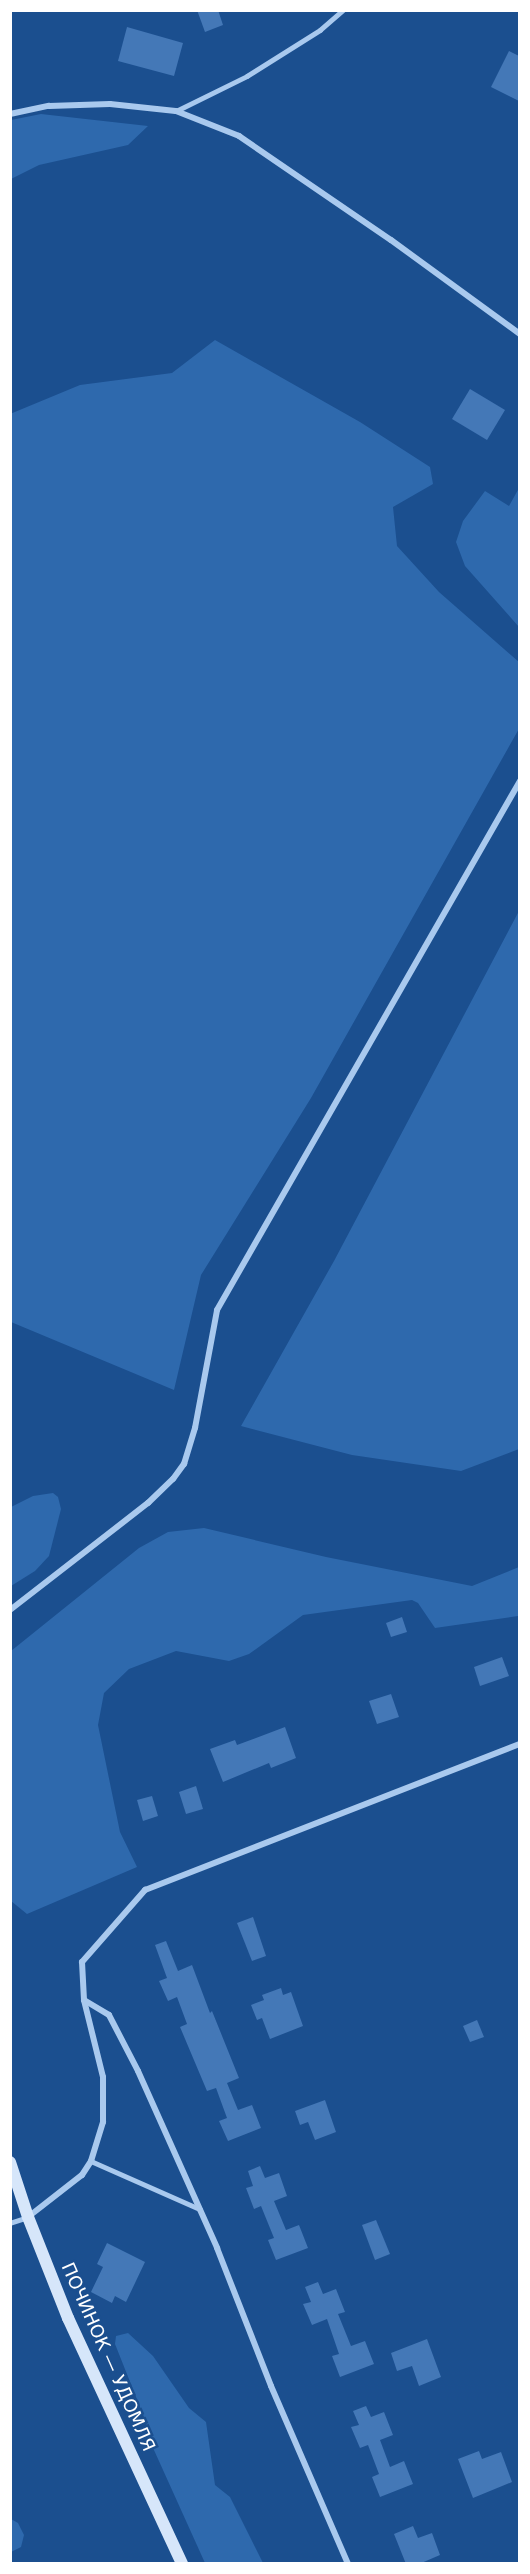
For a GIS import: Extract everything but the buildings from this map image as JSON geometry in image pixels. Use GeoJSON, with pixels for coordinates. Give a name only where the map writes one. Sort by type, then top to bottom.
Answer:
{"type":"FeatureCollection","features":[{"type":"Feature","properties":{"kind":"main road","name":"ПОЧИНОК — УДОМЛЯ"},"geometry":{"type":"LineString","coordinates":[[10,2162],[28,2217],[68,2318],[182,2564]]}},
{"type":"Feature","properties":{"kind":"street"},"geometry":{"type":"LineString","coordinates":[[10,114],[50,106],[110,104],[176,111],[238,136],[391,240],[519,334]]}},
{"type":"Feature","properties":{"kind":"street"},"geometry":{"type":"LineString","coordinates":[[10,1610],[148,1503],[173,1479],[184,1464],[195,1428],[217,1310],[519,781]]}},
{"type":"Feature","properties":{"kind":"street"},"geometry":{"type":"LineString","coordinates":[[28,2217],[82,2175],[91,2162],[103,2122],[103,2077],[84,2000],[82,1962],[145,1890],[519,1744]]}},
{"type":"Feature","properties":{"kind":"street"},"geometry":{"type":"LineString","coordinates":[[84,2000],[109,2015],[138,2072],[200,2209],[316,2495],[348,2564]]}},
{"type":"Feature","properties":{"kind":"lane"},"geometry":{"type":"LineString","coordinates":[[176,111],[247,76],[320,30],[343,10]]}},
{"type":"Feature","properties":{"kind":"lane"},"geometry":{"type":"LineString","coordinates":[[91,2162],[200,2209]]}},
{"type":"Feature","properties":{"kind":"lane"},"geometry":{"type":"LineString","coordinates":[[10,2223],[28,2217]]}},
{"type":"Feature","properties":{"kind":"shaded area"},"geometry":{"type":"Polygon","coordinates":[[[41,114],[148,126],[128,145],[39,165],[11,179],[11,120],[41,114]]]}},
{"type":"Feature","properties":{"kind":"shaded area"},"geometry":{"type":"Polygon","coordinates":[[[215,340],[360,422],[430,467],[433,484],[393,507],[397,546],[439,592],[519,662],[520,727],[311,1098],[201,1275],[174,1390],[11,1322],[10,414],[80,385],[172,373],[215,340]]]}},
{"type":"Feature","properties":{"kind":"shaded area"},"geometry":{"type":"Polygon","coordinates":[[[519,488],[520,627],[465,566],[456,542],[463,521],[485,491],[509,506],[519,488]]]}},
{"type":"Feature","properties":{"kind":"shaded area"},"geometry":{"type":"Polygon","coordinates":[[[519,911],[519,1449],[461,1471],[352,1455],[241,1426],[334,1261],[519,911]]]}},
{"type":"Feature","properties":{"kind":"shaded area"},"geometry":{"type":"Polygon","coordinates":[[[53,1493],[58,1497],[61,1509],[49,1556],[35,1571],[11,1586],[11,1507],[33,1496],[53,1493]]]}},
{"type":"Feature","properties":{"kind":"shaded area"},"geometry":{"type":"Polygon","coordinates":[[[204,1528],[326,1557],[472,1586],[519,1567],[519,1620],[518,1616],[435,1628],[418,1603],[412,1600],[303,1615],[249,1654],[229,1661],[176,1651],[129,1669],[104,1693],[98,1725],[120,1832],[137,1867],[27,1914],[11,1901],[11,1651],[139,1548],[168,1532],[204,1528]]]}},
{"type":"Feature","properties":{"kind":"shaded area"},"geometry":{"type":"Polygon","coordinates":[[[128,2333],[153,2356],[189,2408],[206,2422],[215,2485],[230,2497],[263,2563],[205,2563],[149,2439],[146,2422],[115,2344],[116,2336],[128,2333]]]}},
{"type":"Feature","properties":{"kind":"shaded area"},"geometry":{"type":"Polygon","coordinates":[[[11,2519],[18,2523],[24,2535],[21,2547],[11,2552],[11,2519]]]}}]}
